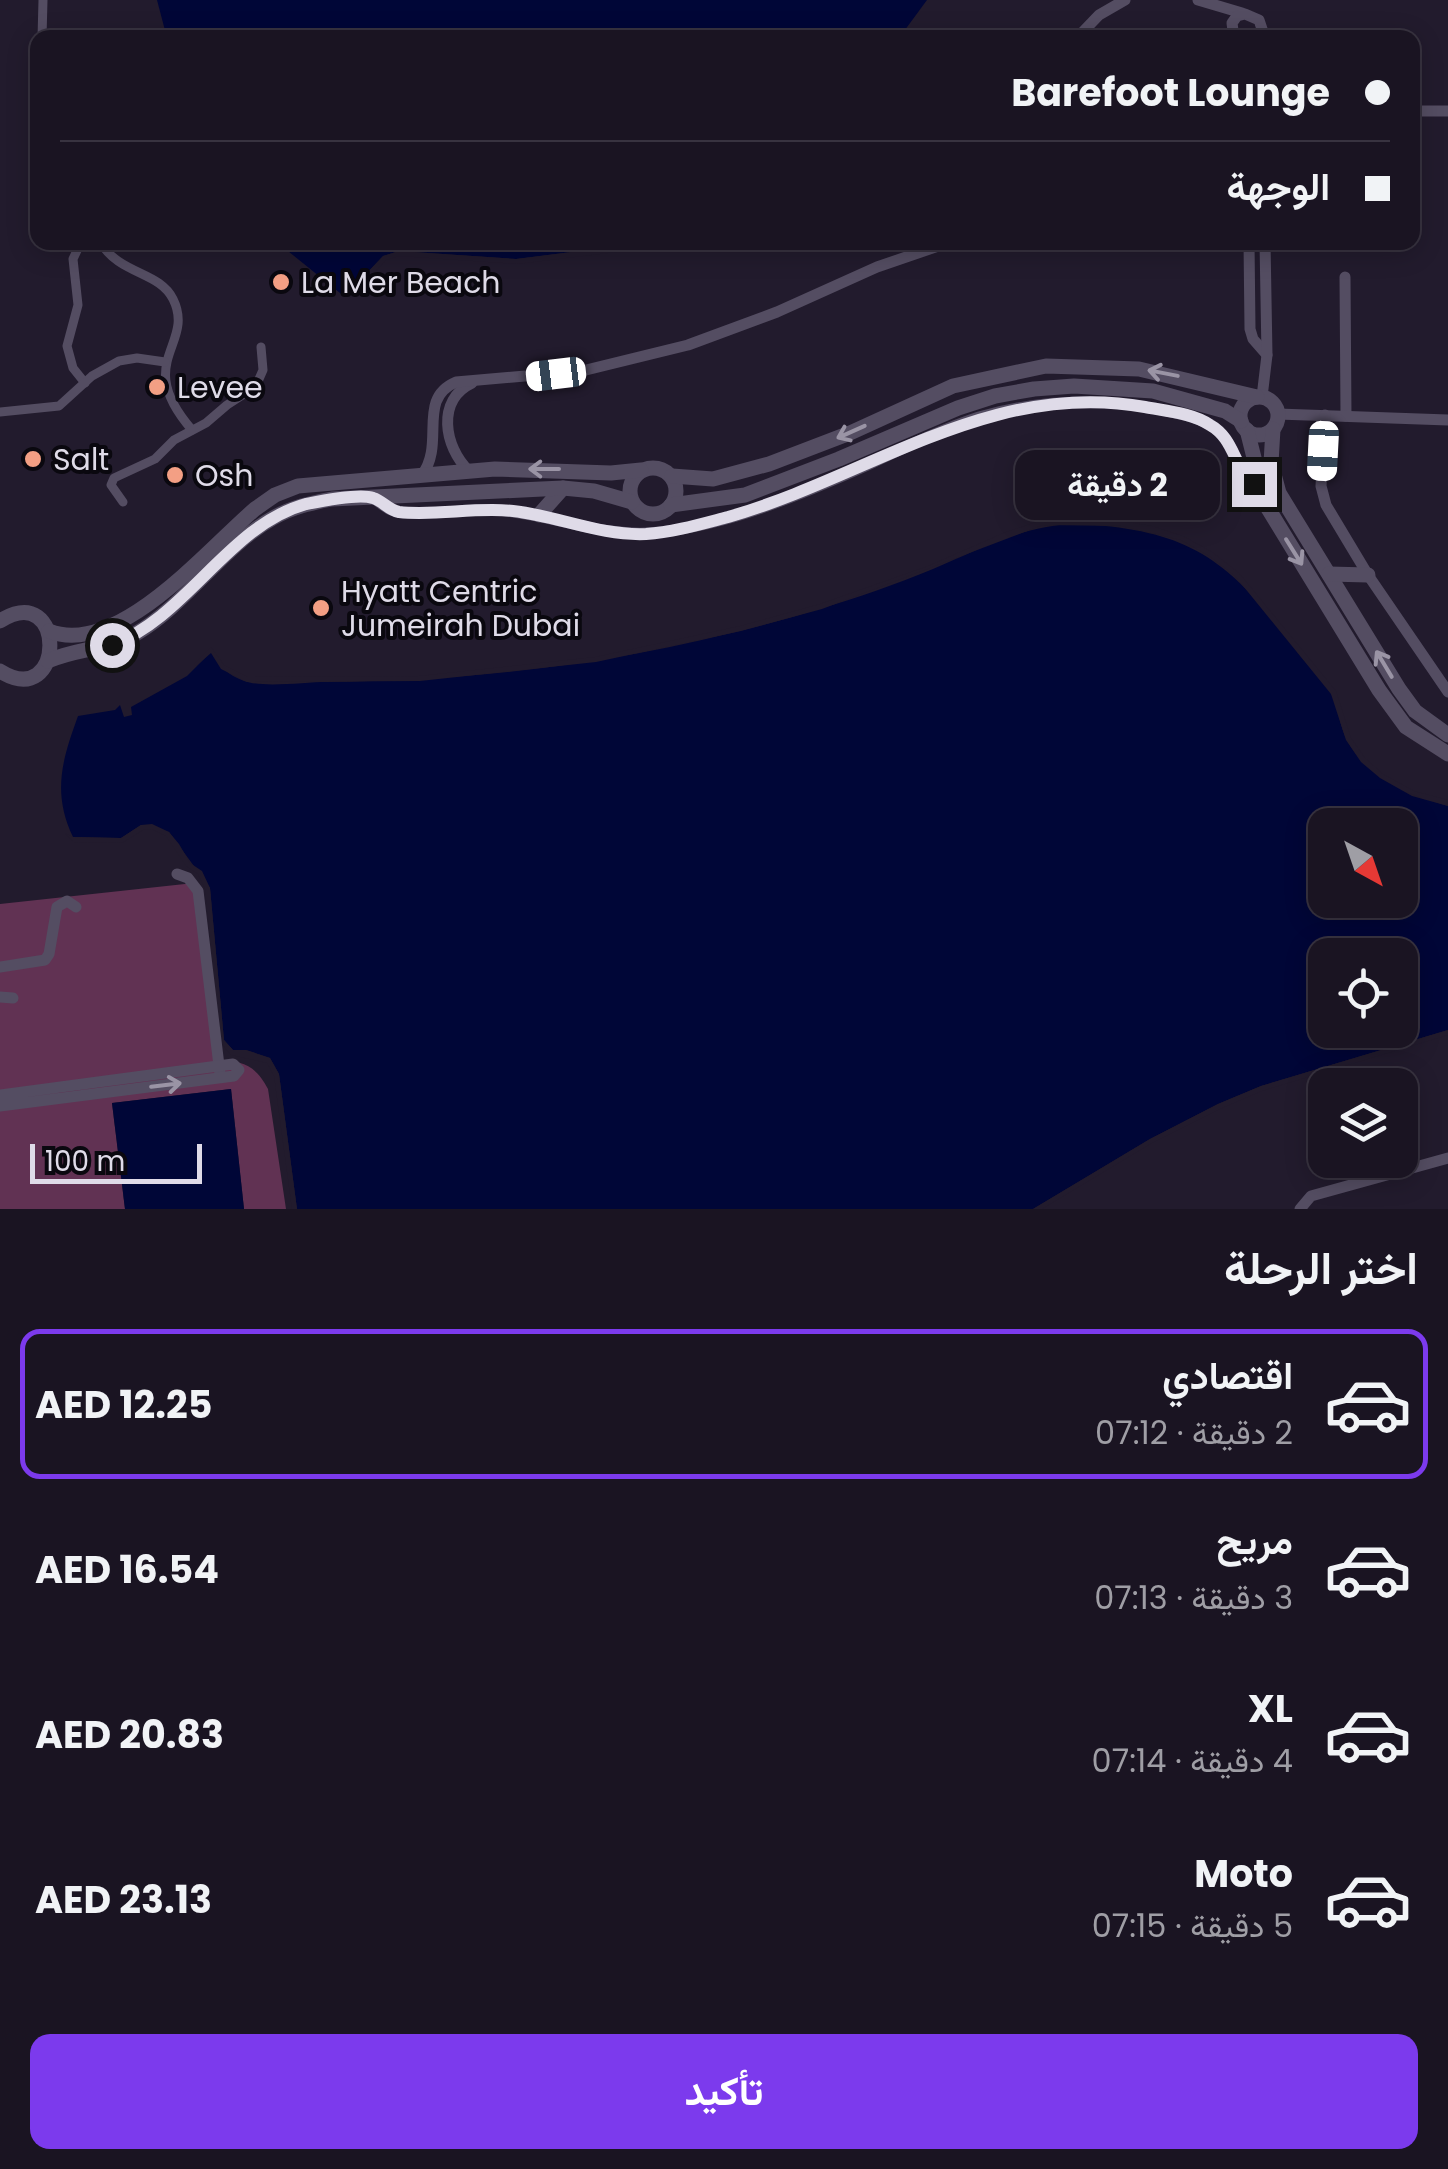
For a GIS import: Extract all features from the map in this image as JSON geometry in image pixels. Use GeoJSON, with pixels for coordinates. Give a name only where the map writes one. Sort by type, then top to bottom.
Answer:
{"type":"FeatureCollection","features":[{"type":"Feature","properties":{"kind":"street"},"geometry":{"type":"LineString","coordinates":[[42,30],[43,0]]}},
{"type":"Feature","properties":{"kind":"street"},"geometry":{"type":"LineString","coordinates":[[1084,30],[1098,15],[1125,0]]}},
{"type":"Feature","properties":{"kind":"street"},"geometry":{"type":"LineString","coordinates":[[1205,3],[1259,20],[1262,30]]}},
{"type":"Feature","properties":{"kind":"street"},"geometry":{"type":"LineString","coordinates":[[1205,3],[1229,30]]}},
{"type":"Feature","properties":{"kind":"street"},"geometry":{"type":"LineString","coordinates":[[1233,30],[1234,19],[1245,14]]}},
{"type":"Feature","properties":{"kind":"street"},"geometry":{"type":"LineString","coordinates":[[1420,110],[1448,111]]}},
{"type":"Feature","properties":{"kind":"street"},"geometry":{"type":"LineString","coordinates":[[77,250],[72,259],[78,305],[68,346],[73,368],[84,383]]}},
{"type":"Feature","properties":{"kind":"street"},"geometry":{"type":"LineString","coordinates":[[107,250],[122,266],[156,281],[171,295],[178,323],[165,362],[167,393],[192,430]]}},
{"type":"Feature","properties":{"kind":"street"},"geometry":{"type":"LineString","coordinates":[[422,474],[434,454],[436,400],[448,386],[582,371],[688,346],[917,250]]}},
{"type":"Feature","properties":{"kind":"street"},"geometry":{"type":"LineString","coordinates":[[1249,250],[1250,328],[1267,355]]}},
{"type":"Feature","properties":{"kind":"street"},"geometry":{"type":"LineString","coordinates":[[1259,397],[1267,355],[1265,250]]}},
{"type":"Feature","properties":{"kind":"street"},"geometry":{"type":"LineString","coordinates":[[1345,276],[1346,416]]}},
{"type":"Feature","properties":{"kind":"street"},"geometry":{"type":"LineString","coordinates":[[122,502],[112,486],[114,478],[155,459],[174,440],[256,386],[263,370],[261,347]]}},
{"type":"Feature","properties":{"kind":"street"},"geometry":{"type":"LineString","coordinates":[[0,412],[54,408],[119,360],[165,362]]}},
{"type":"Feature","properties":{"kind":"street"},"geometry":{"type":"LineString","coordinates":[[48,631],[86,636],[125,621],[254,509],[284,491],[314,483],[469,471],[562,469],[611,474],[658,468],[672,476],[713,479],[832,440],[954,386],[1046,366],[1139,369],[1259,397],[1274,404],[1271,463],[1279,492],[1399,689],[1415,710],[1448,736]]}},
{"type":"Feature","properties":{"kind":"street"},"geometry":{"type":"LineString","coordinates":[[469,471],[452,450],[448,412],[457,392],[475,382]]}},
{"type":"Feature","properties":{"kind":"street"},"geometry":{"type":"LineString","coordinates":[[48,661],[112,645],[140,632],[262,525],[277,516],[332,499],[564,488],[594,490],[632,502],[651,514],[671,506],[744,494],[976,401],[1034,389],[1074,386],[1175,396],[1225,411],[1260,435],[1276,422],[1325,415],[1448,420]]}},
{"type":"Feature","properties":{"kind":"street"},"geometry":{"type":"LineString","coordinates":[[1259,397],[1244,405],[1244,426],[1260,486],[1277,525],[1392,710],[1424,741],[1448,754]]}},
{"type":"Feature","properties":{"kind":"street"},"geometry":{"type":"LineString","coordinates":[[372,497],[399,512],[492,510],[539,515],[608,532],[660,532],[774,503],[990,414],[1044,404],[1104,402],[1165,410],[1207,422],[1228,440],[1245,476],[1260,486]]}},
{"type":"Feature","properties":{"kind":"street"},"geometry":{"type":"LineString","coordinates":[[1325,415],[1323,496],[1330,514],[1448,692]]}},
{"type":"Feature","properties":{"kind":"street"},"geometry":{"type":"LineString","coordinates":[[857,470],[869,447]]}},
{"type":"Feature","properties":{"kind":"street"},"geometry":{"type":"LineString","coordinates":[[632,502],[630,484],[641,470]]}},
{"type":"Feature","properties":{"kind":"street"},"geometry":{"type":"LineString","coordinates":[[671,506],[676,493],[672,476]]}},
{"type":"Feature","properties":{"kind":"street"},"geometry":{"type":"LineString","coordinates":[[539,515],[564,488]]}},
{"type":"Feature","properties":{"kind":"street"},"geometry":{"type":"LineString","coordinates":[[1329,574],[1368,575]]}},
{"type":"Feature","properties":{"kind":"street"},"geometry":{"type":"LineString","coordinates":[[0,621],[27,614],[40,620],[52,646],[43,669],[26,678],[7,676],[0,671]]}},
{"type":"Feature","properties":{"kind":"street"},"geometry":{"type":"LineString","coordinates":[[0,1105],[220,1072],[198,891],[188,878],[178,874]]}},
{"type":"Feature","properties":{"kind":"street"},"geometry":{"type":"LineString","coordinates":[[0,967],[45,960],[49,956],[57,907],[67,901],[76,907]]}},
{"type":"Feature","properties":{"kind":"street"},"geometry":{"type":"LineString","coordinates":[[0,1094],[109,1086]]}},
{"type":"Feature","properties":{"kind":"street"},"geometry":{"type":"LineString","coordinates":[[1304,1209],[1311,1196],[1448,1158]]}},
{"type":"Feature","properties":{"kind":"shaded area"},"geometry":{"type":"Polygon","coordinates":[[[157,0],[927,0],[905,30],[165,30],[157,0]]]}},
{"type":"Feature","properties":{"kind":"shaded area"},"geometry":{"type":"Polygon","coordinates":[[[287,250],[587,250],[516,259],[399,251],[383,256],[345,297],[287,250]]]}},
{"type":"Feature","properties":{"kind":"shaded area"},"geometry":{"type":"Polygon","coordinates":[[[1076,524],[1115,527],[1178,542],[1204,555],[1250,593],[1326,686],[1348,742],[1367,766],[1405,790],[1448,806],[1448,1030],[1418,1039],[1418,938],[1308,938],[1308,1048],[1388,1048],[1321,1068],[1308,1068],[1308,1072],[1218,1104],[1150,1139],[1033,1209],[297,1209],[279,1074],[270,1058],[233,1050],[224,1040],[210,888],[169,832],[141,825],[121,838],[73,837],[67,821],[62,776],[78,716],[115,710],[120,705],[124,717],[132,715],[131,707],[187,676],[211,652],[233,676],[262,684],[390,681],[576,664],[698,641],[819,609],[1038,529],[1076,524]]]}},
{"type":"Feature","properties":{"kind":"shaded area"},"geometry":{"type":"Polygon","coordinates":[[[194,883],[216,1059],[247,1066],[268,1089],[286,1209],[244,1209],[231,1089],[112,1103],[125,1209],[0,1209],[0,904],[194,883]]]}},
{"type":"Feature","properties":{"kind":"shaded area"},"geometry":{"type":"Polygon","coordinates":[[[231,1089],[244,1209],[125,1209],[112,1103],[231,1089]]]}},
{"type":"Feature","properties":{"kind":"pier"},"geometry":{"type":"Polygon","coordinates":[[[590,250],[633,250],[517,264],[399,256],[386,260],[348,300],[341,300],[383,256],[399,251],[516,259],[590,250]]]}},
{"type":"Feature","properties":{"kind":"pier"},"geometry":{"type":"Polygon","coordinates":[[[1042,520],[1152,526],[1183,536],[1212,552],[1239,573],[1336,691],[1351,738],[1365,758],[1383,774],[1414,791],[1448,800],[1448,806],[1412,796],[1361,762],[1346,740],[1331,694],[1235,576],[1181,540],[1121,526],[1043,525],[822,609],[596,662],[420,681],[247,682],[221,669],[211,653],[194,664],[211,647],[224,665],[248,677],[419,676],[595,657],[740,626],[820,604],[1042,520]]]}},
{"type":"Feature","properties":{"kind":"pier"},"geometry":{"type":"Polygon","coordinates":[[[152,824],[169,832],[190,863],[202,871],[210,888],[224,1040],[233,1050],[270,1058],[279,1074],[297,1209],[292,1209],[274,1076],[267,1063],[231,1055],[219,1041],[205,889],[198,874],[186,866],[166,836],[151,829],[122,843],[73,842],[65,833],[73,837],[121,838],[141,825],[152,824]]]}},
{"type":"Feature","properties":{"kind":"pier"},"geometry":{"type":"Polygon","coordinates":[[[1448,1030],[1448,1035],[1418,1044],[1418,1039],[1448,1030]]]}},
{"type":"Feature","properties":{"kind":"pier"},"geometry":{"type":"Polygon","coordinates":[[[1388,1048],[1405,1048],[1338,1068],[1321,1068],[1388,1048]]]}},
{"type":"Feature","properties":{"kind":"pier"},"geometry":{"type":"Polygon","coordinates":[[[1308,1072],[1308,1077],[1220,1109],[1152,1143],[1042,1209],[1033,1209],[1150,1139],[1261,1086],[1308,1072]]]}},
{"type":"Feature","properties":{"kind":"place","name":"La Mer Beach"},"geometry":{"type":"Point","coordinates":[281,282]}},
{"type":"Feature","properties":{"kind":"place","name":"Levee"},"geometry":{"type":"Point","coordinates":[157,387]}},
{"type":"Feature","properties":{"kind":"place","name":"Salt"},"geometry":{"type":"Point","coordinates":[33,459]}},
{"type":"Feature","properties":{"kind":"place","name":"Osh"},"geometry":{"type":"Point","coordinates":[175,475]}},
{"type":"Feature","properties":{"kind":"place","name":"Hyatt Centric Jumeirah Dubai"},"geometry":{"type":"Point","coordinates":[321,608]}},
{"type":"Feature","properties":{"kind":"route"},"geometry":{"type":"LineString","coordinates":[[112,645],[140,632],[162,615],[268,521],[296,508],[332,499],[372,497],[399,512],[492,510],[539,515],[608,532],[660,532],[710,522],[805,492],[979,418],[1022,407],[1066,402],[1135,405],[1207,422],[1228,440],[1245,476],[1254,484]]}}]}
